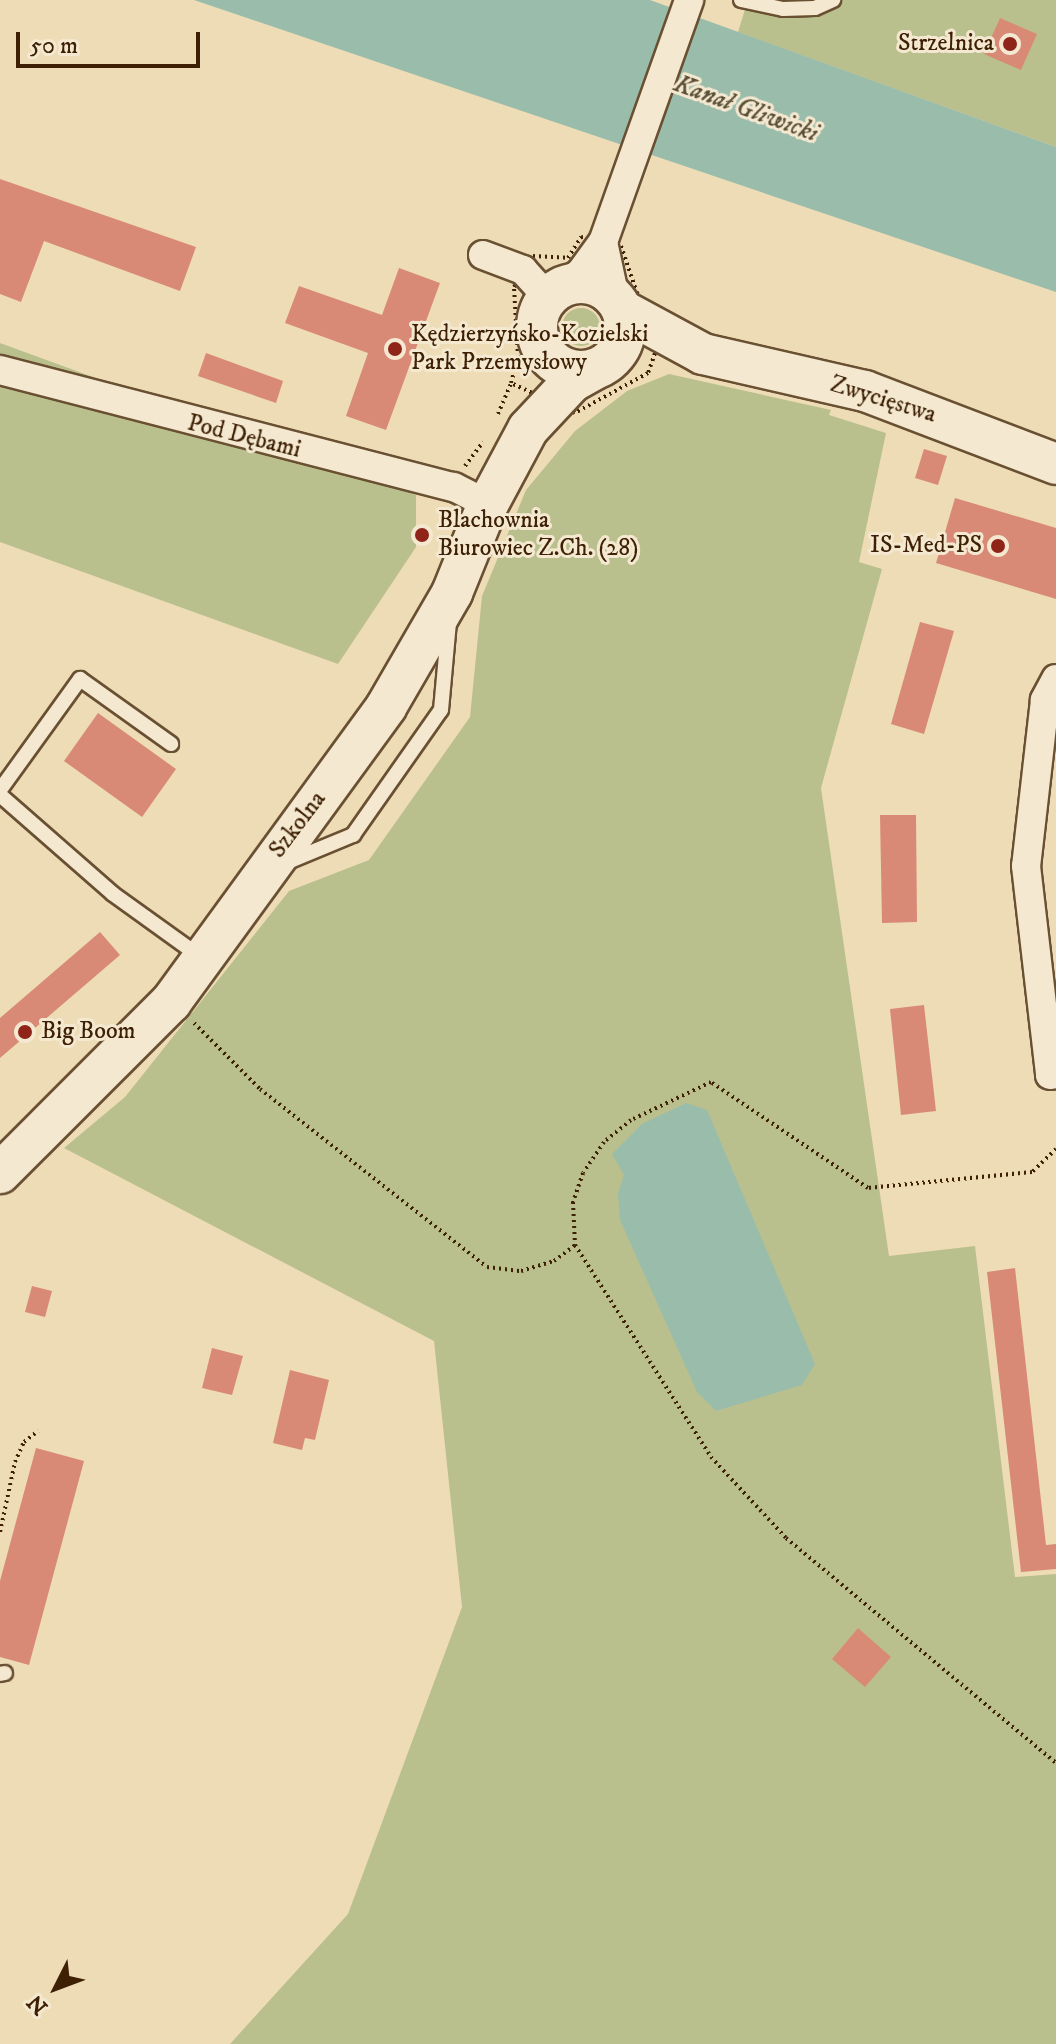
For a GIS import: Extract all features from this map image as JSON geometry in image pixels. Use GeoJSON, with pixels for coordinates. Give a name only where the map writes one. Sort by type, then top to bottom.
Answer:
{"type":"FeatureCollection","features":[{"type":"Feature","properties":{"kind":"street"},"geometry":{"type":"LineString","coordinates":[[544,285],[581,272],[603,242],[689,0]]}},
{"type":"Feature","properties":{"kind":"street"},"geometry":{"type":"LineString","coordinates":[[544,285],[537,321],[541,346],[568,370],[604,364],[625,336],[603,242]]}},
{"type":"Feature","properties":{"kind":"street"},"geometry":{"type":"LineString","coordinates":[[483,255],[544,285],[589,283],[619,304],[659,345]]}},
{"type":"Feature","properties":{"kind":"street","name":"Zwycięstwa"},"geometry":{"type":"LineString","coordinates":[[604,364],[659,345],[703,354],[865,391],[1056,464]]}},
{"type":"Feature","properties":{"kind":"street","name":"Szkolna"},"geometry":{"type":"LineString","coordinates":[[0,1173],[139,1040],[386,707],[452,593],[488,504],[538,408],[541,346]]}},
{"type":"Feature","properties":{"kind":"street","name":"Szkolna"},"geometry":{"type":"LineString","coordinates":[[538,408],[572,382],[604,364]]}},
{"type":"Feature","properties":{"kind":"street","name":"Pod Dębami"},"geometry":{"type":"LineString","coordinates":[[0,370],[454,487],[488,504]]}},
{"type":"Feature","properties":{"kind":"street"},"geometry":{"type":"LineString","coordinates":[[1056,679],[1045,700],[1026,866],[1050,1075],[1056,1074]]}},
{"type":"Feature","properties":{"kind":"lane"},"geometry":{"type":"LineString","coordinates":[[741,0],[783,9],[815,8],[833,0]]}},
{"type":"Feature","properties":{"kind":"lane"},"geometry":{"type":"LineString","coordinates":[[171,744],[80,679],[0,792],[113,894],[202,958]]}},
{"type":"Feature","properties":{"kind":"path"},"geometry":{"type":"LineString","coordinates":[[581,237],[621,246],[637,293],[663,317],[659,345],[648,373],[575,413],[538,408],[511,383],[518,357],[514,287],[544,285],[533,256],[568,258],[581,237]]}},
{"type":"Feature","properties":{"kind":"path"},"geometry":{"type":"LineString","coordinates":[[185,1014],[260,1089],[487,1267],[521,1271],[554,1261],[575,1245]]}},
{"type":"Feature","properties":{"kind":"path"},"geometry":{"type":"LineString","coordinates":[[1056,1149],[1032,1172],[868,1188],[711,1082],[631,1120],[604,1142],[583,1173],[573,1202],[575,1245],[722,1469],[786,1538],[1056,1763]]}},
{"type":"Feature","properties":{"kind":"path"},"geometry":{"type":"LineString","coordinates":[[0,1532],[15,1462],[24,1442],[38,1431]]}},
{"type":"Feature","properties":{"kind":"green space"},"geometry":{"type":"Polygon","coordinates":[[[748,0],[1056,0],[1056,147],[738,32],[748,0]]]}},
{"type":"Feature","properties":{"kind":"green space"},"geometry":{"type":"Polygon","coordinates":[[[581,308],[595,313],[600,327],[595,341],[581,346],[567,341],[562,327],[567,313],[581,308]]]}},
{"type":"Feature","properties":{"kind":"green space"},"geometry":{"type":"Polygon","coordinates":[[[0,343],[416,495],[416,547],[338,664],[0,542],[0,343]]]}},
{"type":"Feature","properties":{"kind":"green space"},"geometry":{"type":"Polygon","coordinates":[[[669,374],[831,410],[829,415],[886,433],[859,562],[882,569],[821,788],[889,1256],[975,1246],[1015,1577],[1056,1574],[1056,2044],[230,2044],[348,1914],[462,1607],[434,1341],[64,1148],[125,1097],[289,891],[369,860],[470,717],[482,596],[526,490],[575,431],[627,391],[669,374]]]}},
{"type":"Feature","properties":{"kind":"water","name":"Kanał Gliwicki"},"geometry":{"type":"Polygon","coordinates":[[[194,0],[650,0],[1056,147],[1056,292],[194,0]]]}},
{"type":"Feature","properties":{"kind":"water"},"geometry":{"type":"Polygon","coordinates":[[[686,1103],[707,1110],[815,1364],[802,1385],[716,1411],[697,1392],[620,1220],[618,1193],[624,1175],[612,1154],[642,1124],[686,1103]]]}},
{"type":"Feature","properties":{"kind":"building"},"geometry":{"type":"Polygon","coordinates":[[[1000,18],[1037,34],[1021,70],[984,54],[1000,18]]]}},
{"type":"Feature","properties":{"kind":"building"},"geometry":{"type":"Polygon","coordinates":[[[0,179],[196,247],[180,291],[44,241],[21,302],[0,294],[0,179]]]}},
{"type":"Feature","properties":{"kind":"building"},"geometry":{"type":"Polygon","coordinates":[[[399,268],[440,283],[386,430],[346,416],[368,353],[285,323],[299,286],[382,315],[399,268]]]}},
{"type":"Feature","properties":{"kind":"building"},"geometry":{"type":"Polygon","coordinates":[[[206,353],[283,381],[276,403],[198,376],[206,353]]]}},
{"type":"Feature","properties":{"kind":"building"},"geometry":{"type":"Polygon","coordinates":[[[924,449],[947,456],[938,485],[915,478],[924,449]]]}},
{"type":"Feature","properties":{"kind":"building","name":"IS-Med-PS"},"geometry":{"type":"Polygon","coordinates":[[[955,498],[1056,528],[1056,599],[936,563],[955,498]]]}},
{"type":"Feature","properties":{"kind":"building"},"geometry":{"type":"Polygon","coordinates":[[[920,622],[954,631],[924,734],[891,724],[920,622]]]}},
{"type":"Feature","properties":{"kind":"building"},"geometry":{"type":"Polygon","coordinates":[[[98,713],[176,769],[142,817],[64,761],[98,713]]]}},
{"type":"Feature","properties":{"kind":"building"},"geometry":{"type":"Polygon","coordinates":[[[880,815],[916,815],[917,922],[882,923],[880,815]]]}},
{"type":"Feature","properties":{"kind":"building"},"geometry":{"type":"Polygon","coordinates":[[[100,932],[120,955],[0,1058],[0,1018],[100,932]]]}},
{"type":"Feature","properties":{"kind":"building"},"geometry":{"type":"Polygon","coordinates":[[[924,1005],[936,1111],[901,1115],[890,1009],[924,1005]]]}},
{"type":"Feature","properties":{"kind":"building"},"geometry":{"type":"Polygon","coordinates":[[[1015,1268],[1046,1545],[1056,1544],[1056,1569],[1021,1572],[987,1272],[1015,1268]]]}},
{"type":"Feature","properties":{"kind":"building"},"geometry":{"type":"Polygon","coordinates":[[[32,1286],[52,1291],[45,1317],[25,1312],[32,1286]]]}},
{"type":"Feature","properties":{"kind":"building"},"geometry":{"type":"Polygon","coordinates":[[[212,1348],[243,1356],[232,1395],[202,1388],[212,1348]]]}},
{"type":"Feature","properties":{"kind":"building"},"geometry":{"type":"Polygon","coordinates":[[[290,1370],[329,1380],[315,1440],[305,1438],[302,1450],[273,1443],[290,1370]]]}},
{"type":"Feature","properties":{"kind":"building"},"geometry":{"type":"Polygon","coordinates":[[[36,1448],[84,1461],[29,1665],[0,1657],[0,1581],[36,1448]]]}},
{"type":"Feature","properties":{"kind":"building"},"geometry":{"type":"Polygon","coordinates":[[[858,1628],[891,1657],[865,1687],[832,1659],[858,1628]]]}},
{"type":"Feature","properties":{"kind":"place","name":"Strzelnica"},"geometry":{"type":"Point","coordinates":[1010,44]}},
{"type":"Feature","properties":{"kind":"place","name":"Kędzierzyńsko-Kozielski Park Przemysłowy"},"geometry":{"type":"Point","coordinates":[395,349]}},
{"type":"Feature","properties":{"kind":"place","name":"Blachownia Biurowiec Z.Ch. (28)"},"geometry":{"type":"Point","coordinates":[422,535]}},
{"type":"Feature","properties":{"kind":"place","name":"IS-Med-PS"},"geometry":{"type":"Point","coordinates":[998,546]}},
{"type":"Feature","properties":{"kind":"place","name":"Big Boom"},"geometry":{"type":"Point","coordinates":[25,1032]}}]}
